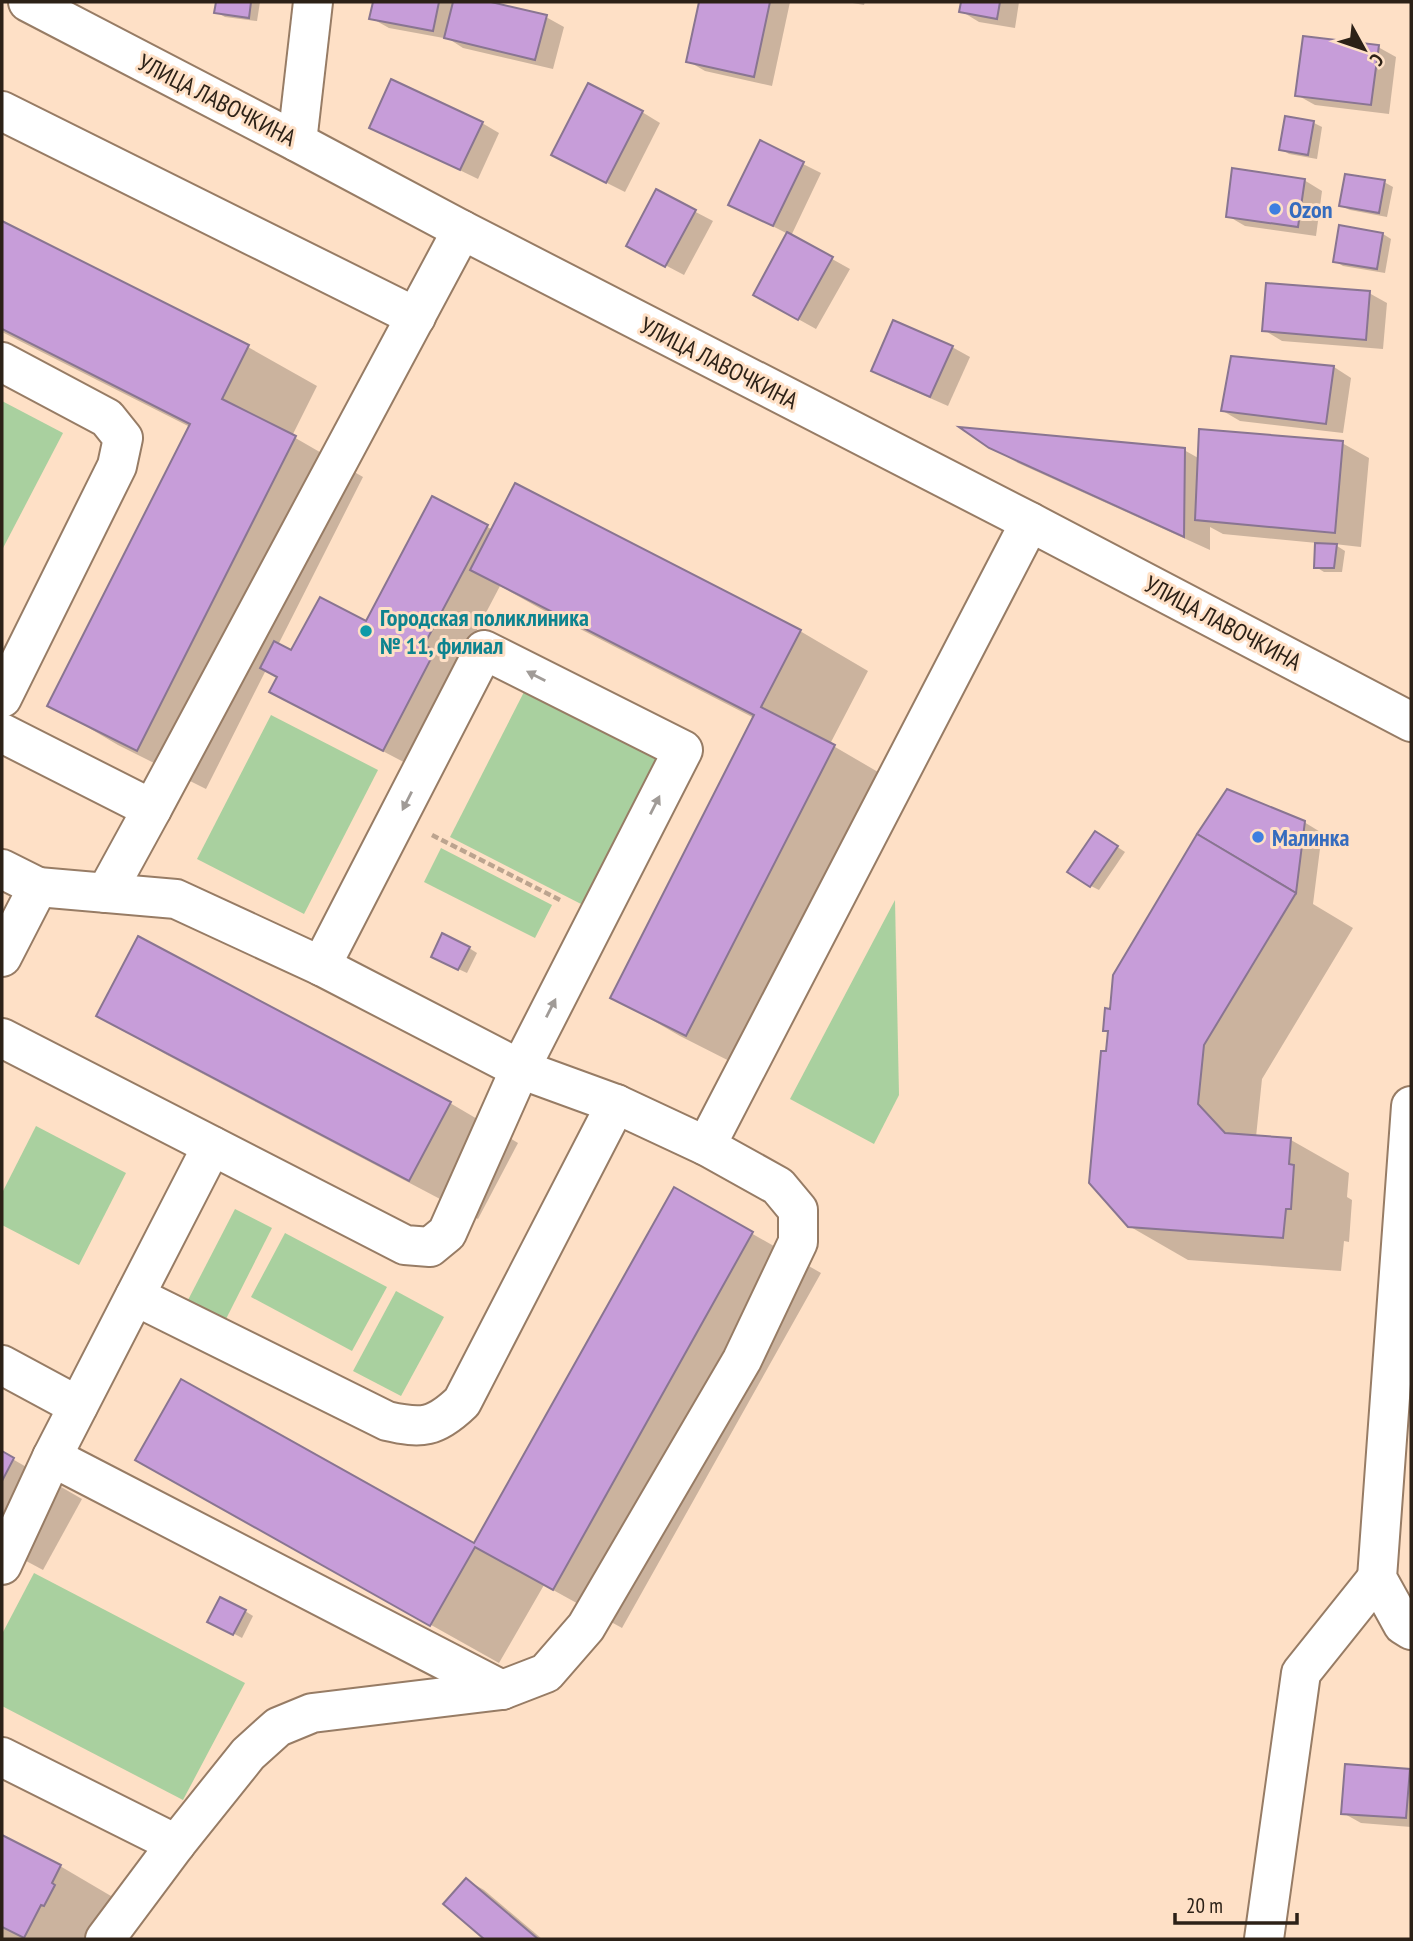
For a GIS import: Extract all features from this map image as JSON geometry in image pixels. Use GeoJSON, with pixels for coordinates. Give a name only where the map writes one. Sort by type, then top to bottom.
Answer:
{"type":"FeatureCollection","features":[{"type":"Feature","properties":{"kind":"street","name":"УЛИЦА ЛАВОЧКИНА"},"geometry":{"type":"LineString","coordinates":[[28,2],[1411,722]]}},
{"type":"Feature","properties":{"kind":"street"},"geometry":{"type":"LineString","coordinates":[[297,142],[313,2]]}},
{"type":"Feature","properties":{"kind":"street"},"geometry":{"type":"LineString","coordinates":[[2,111],[416,317]]}},
{"type":"Feature","properties":{"kind":"street"},"geometry":{"type":"LineString","coordinates":[[106,893],[462,230]]}},
{"type":"Feature","properties":{"kind":"street"},"geometry":{"type":"LineString","coordinates":[[2,362],[107,418],[124,438],[117,466],[2,698]]}},
{"type":"Feature","properties":{"kind":"street"},"geometry":{"type":"LineString","coordinates":[[706,1146],[1030,522]]}},
{"type":"Feature","properties":{"kind":"street"},"geometry":{"type":"LineString","coordinates":[[2,1038],[405,1245],[430,1247],[447,1233],[520,1069],[683,750],[484,650],[321,967]]}},
{"type":"Feature","properties":{"kind":"street"},"geometry":{"type":"LineString","coordinates":[[2,733],[152,809]]}},
{"type":"Feature","properties":{"kind":"street"},"geometry":{"type":"LineString","coordinates":[[2,869],[38,887],[176,899],[321,967],[520,1069],[616,1104],[706,1146],[778,1186],[798,1210],[799,1242],[742,1360],[586,1627],[546,1673],[502,1690],[312,1713],[278,1727],[248,1754],[105,1939]]}},
{"type":"Feature","properties":{"kind":"street"},"geometry":{"type":"LineString","coordinates":[[2,957],[38,887]]}},
{"type":"Feature","properties":{"kind":"street"},"geometry":{"type":"LineString","coordinates":[[135,1296],[387,1421],[408,1426],[429,1426],[446,1418],[461,1402],[616,1104]]}},
{"type":"Feature","properties":{"kind":"street"},"geometry":{"type":"LineString","coordinates":[[1411,1106],[1377,1578],[1403,1625],[1411,1630]]}},
{"type":"Feature","properties":{"kind":"street"},"geometry":{"type":"LineString","coordinates":[[2,1565],[52,1457],[212,1146]]}},
{"type":"Feature","properties":{"kind":"street"},"geometry":{"type":"LineString","coordinates":[[2,1365],[78,1406]]}},
{"type":"Feature","properties":{"kind":"street"},"geometry":{"type":"LineString","coordinates":[[52,1457],[502,1690]]}},
{"type":"Feature","properties":{"kind":"street"},"geometry":{"type":"LineString","coordinates":[[1264,1939],[1301,1673],[1377,1578]]}},
{"type":"Feature","properties":{"kind":"street"},"geometry":{"type":"LineString","coordinates":[[2,1757],[176,1844]]}},
{"type":"Feature","properties":{"kind":"path"},"geometry":{"type":"LineString","coordinates":[[398,818],[597,918]]}},
{"type":"Feature","properties":{"kind":"green space"},"geometry":{"type":"Polygon","coordinates":[[[2,401],[63,433],[2,550],[2,401]]]}},
{"type":"Feature","properties":{"kind":"green space"},"geometry":{"type":"Polygon","coordinates":[[[525,690],[658,758],[583,905],[450,837],[525,690]]]}},
{"type":"Feature","properties":{"kind":"green space"},"geometry":{"type":"Polygon","coordinates":[[[271,715],[378,770],[304,914],[197,859],[271,715]]]}},
{"type":"Feature","properties":{"kind":"green space"},"geometry":{"type":"Polygon","coordinates":[[[441,848],[552,905],[535,938],[424,882],[441,848]]]}},
{"type":"Feature","properties":{"kind":"green space"},"geometry":{"type":"Polygon","coordinates":[[[895,900],[899,1095],[874,1144],[790,1099],[895,900]]]}},
{"type":"Feature","properties":{"kind":"green space"},"geometry":{"type":"Polygon","coordinates":[[[36,1126],[126,1173],[79,1265],[2,1225],[2,1193],[36,1126]]]}},
{"type":"Feature","properties":{"kind":"green space"},"geometry":{"type":"Polygon","coordinates":[[[235,1209],[272,1228],[226,1319],[188,1300],[235,1209]]]}},
{"type":"Feature","properties":{"kind":"green space"},"geometry":{"type":"Polygon","coordinates":[[[285,1233],[387,1287],[352,1351],[251,1297],[285,1233]]]}},
{"type":"Feature","properties":{"kind":"green space"},"geometry":{"type":"Polygon","coordinates":[[[396,1291],[444,1317],[401,1396],[353,1371],[396,1291]]]}},
{"type":"Feature","properties":{"kind":"green space"},"geometry":{"type":"Polygon","coordinates":[[[34,1573],[245,1683],[183,1800],[2,1706],[2,1634],[34,1573]]]}},
{"type":"Feature","properties":{"kind":"building"},"geometry":{"type":"Polygon","coordinates":[[[216,2],[251,2],[249,18],[214,13],[216,2]]]}},
{"type":"Feature","properties":{"kind":"building"},"geometry":{"type":"Polygon","coordinates":[[[373,2],[439,2],[433,31],[369,19],[373,2]]]}},
{"type":"Feature","properties":{"kind":"building"},"geometry":{"type":"Polygon","coordinates":[[[453,2],[491,2],[547,15],[535,60],[444,38],[453,2]]]}},
{"type":"Feature","properties":{"kind":"building"},"geometry":{"type":"Polygon","coordinates":[[[699,2],[770,2],[754,77],[686,62],[699,2]]]}},
{"type":"Feature","properties":{"kind":"building"},"geometry":{"type":"Polygon","coordinates":[[[961,2],[1000,2],[997,19],[959,12],[961,2]]]}},
{"type":"Feature","properties":{"kind":"building"},"geometry":{"type":"Polygon","coordinates":[[[1303,36],[1379,45],[1371,105],[1295,96],[1303,36]]]}},
{"type":"Feature","properties":{"kind":"building"},"geometry":{"type":"Polygon","coordinates":[[[391,79],[483,122],[460,170],[369,128],[391,79]]]}},
{"type":"Feature","properties":{"kind":"building"},"geometry":{"type":"Polygon","coordinates":[[[588,83],[643,111],[606,183],[551,155],[588,83]]]}},
{"type":"Feature","properties":{"kind":"building"},"geometry":{"type":"Polygon","coordinates":[[[1285,116],[1314,121],[1308,155],[1279,150],[1285,116]]]}},
{"type":"Feature","properties":{"kind":"building"},"geometry":{"type":"Polygon","coordinates":[[[760,140],[804,162],[773,226],[728,205],[760,140]]]}},
{"type":"Feature","properties":{"kind":"building"},"geometry":{"type":"Polygon","coordinates":[[[1232,168],[1305,179],[1298,227],[1226,217],[1232,168]]]}},
{"type":"Feature","properties":{"kind":"building"},"geometry":{"type":"Polygon","coordinates":[[[1345,174],[1385,180],[1379,213],[1339,206],[1345,174]]]}},
{"type":"Feature","properties":{"kind":"building"},"geometry":{"type":"Polygon","coordinates":[[[656,189],[696,210],[665,267],[626,246],[656,189]]]}},
{"type":"Feature","properties":{"kind":"building"},"geometry":{"type":"Polygon","coordinates":[[[2,221],[249,345],[222,399],[296,436],[137,751],[47,706],[190,424],[2,329],[2,221]]]}},
{"type":"Feature","properties":{"kind":"building"},"geometry":{"type":"Polygon","coordinates":[[[1339,225],[1383,233],[1377,269],[1333,262],[1339,225]]]}},
{"type":"Feature","properties":{"kind":"building"},"geometry":{"type":"Polygon","coordinates":[[[787,232],[833,257],[798,320],[753,295],[787,232]]]}},
{"type":"Feature","properties":{"kind":"building"},"geometry":{"type":"Polygon","coordinates":[[[1266,283],[1370,291],[1366,340],[1262,331],[1266,283]]]}},
{"type":"Feature","properties":{"kind":"building"},"geometry":{"type":"Polygon","coordinates":[[[893,320],[953,346],[930,397],[871,371],[893,320]]]}},
{"type":"Feature","properties":{"kind":"building"},"geometry":{"type":"Polygon","coordinates":[[[1231,356],[1334,366],[1326,424],[1221,411],[1231,356]]]}},
{"type":"Feature","properties":{"kind":"building"},"geometry":{"type":"Polygon","coordinates":[[[959,427],[1185,448],[1184,537],[989,448],[959,427]]]}},
{"type":"Feature","properties":{"kind":"building"},"geometry":{"type":"Polygon","coordinates":[[[1199,429],[1343,441],[1335,533],[1195,520],[1199,429]]]}},
{"type":"Feature","properties":{"kind":"building"},"geometry":{"type":"Polygon","coordinates":[[[515,483],[801,630],[761,707],[835,745],[686,1036],[610,998],[754,715],[470,570],[515,483]]]}},
{"type":"Feature","properties":{"kind":"building","name":"Городская поликлиника № 11, филиал"},"geometry":{"type":"Polygon","coordinates":[[[432,496],[488,525],[424,645],[435,651],[383,751],[269,692],[277,677],[260,668],[274,641],[291,650],[320,597],[366,621],[432,496]]]}},
{"type":"Feature","properties":{"kind":"building"},"geometry":{"type":"Polygon","coordinates":[[[1315,543],[1337,544],[1334,568],[1314,568],[1315,543]]]}},
{"type":"Feature","properties":{"kind":"building"},"geometry":{"type":"Polygon","coordinates":[[[1227,789],[1305,821],[1296,893],[1197,834],[1227,789]]]}},
{"type":"Feature","properties":{"kind":"building"},"geometry":{"type":"Polygon","coordinates":[[[1095,831],[1118,846],[1090,887],[1067,872],[1095,831]]]}},
{"type":"Feature","properties":{"kind":"building"},"geometry":{"type":"Polygon","coordinates":[[[1197,834],[1296,893],[1204,1045],[1198,1104],[1225,1133],[1291,1138],[1289,1164],[1294,1165],[1291,1209],[1286,1209],[1283,1238],[1128,1227],[1089,1183],[1101,1051],[1106,1051],[1108,1031],[1103,1031],[1105,1008],[1110,1009],[1113,975],[1197,834]]]}},
{"type":"Feature","properties":{"kind":"building"},"geometry":{"type":"Polygon","coordinates":[[[442,933],[470,947],[458,970],[431,957],[442,933]]]}},
{"type":"Feature","properties":{"kind":"building"},"geometry":{"type":"Polygon","coordinates":[[[138,936],[451,1102],[409,1181],[96,1016],[138,936]]]}},
{"type":"Feature","properties":{"kind":"building"},"geometry":{"type":"Polygon","coordinates":[[[674,1187],[753,1232],[553,1590],[475,1547],[430,1626],[135,1460],[181,1379],[474,1543],[674,1187]]]}},
{"type":"Feature","properties":{"kind":"building"},"geometry":{"type":"Polygon","coordinates":[[[2,1451],[14,1458],[2,1481],[2,1451]]]}},
{"type":"Feature","properties":{"kind":"building"},"geometry":{"type":"Polygon","coordinates":[[[220,1597],[246,1610],[233,1635],[207,1622],[220,1597]]]}},
{"type":"Feature","properties":{"kind":"building"},"geometry":{"type":"Polygon","coordinates":[[[1345,1764],[1410,1769],[1406,1818],[1341,1814],[1345,1764]]]}},
{"type":"Feature","properties":{"kind":"building"},"geometry":{"type":"Polygon","coordinates":[[[2,1835],[61,1865],[52,1883],[55,1885],[24,1938],[2,1927],[2,1835]]]}},
{"type":"Feature","properties":{"kind":"building"},"geometry":{"type":"Polygon","coordinates":[[[466,1878],[538,1939],[484,1939],[443,1904],[466,1878]]]}},
{"type":"Feature","properties":{"kind":"place","name":"Ozon"},"geometry":{"type":"Point","coordinates":[1275,209]}},
{"type":"Feature","properties":{"kind":"place","name":"Городская поликлиника № 11, филиал"},"geometry":{"type":"Point","coordinates":[366,631]}},
{"type":"Feature","properties":{"kind":"place","name":"Малинка"},"geometry":{"type":"Point","coordinates":[1258,837]}}]}
